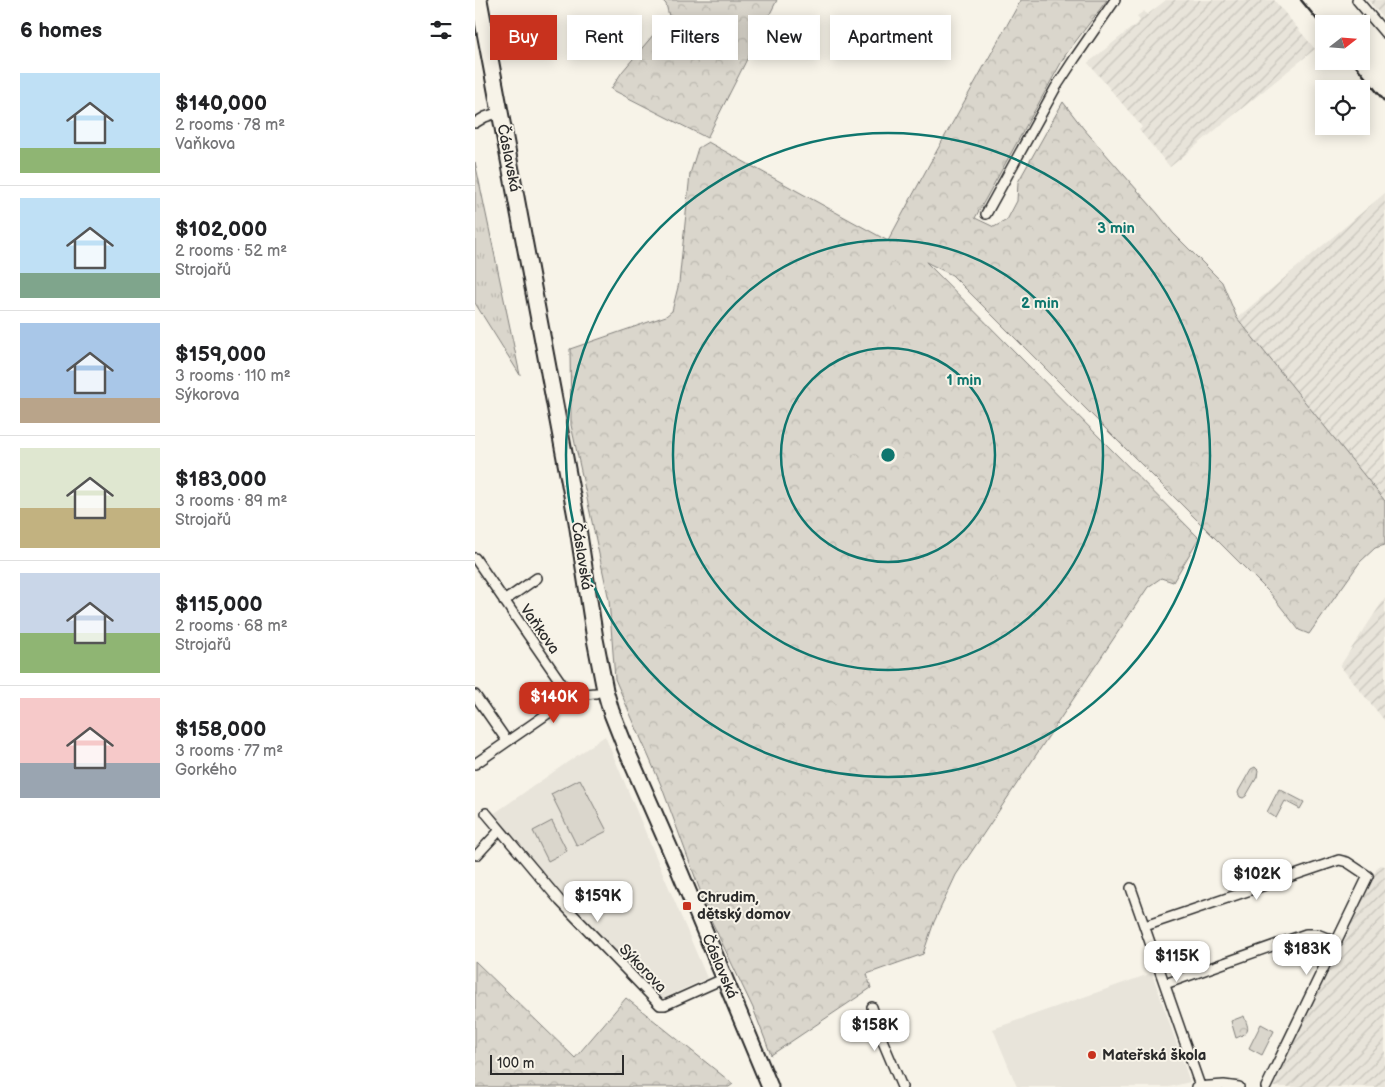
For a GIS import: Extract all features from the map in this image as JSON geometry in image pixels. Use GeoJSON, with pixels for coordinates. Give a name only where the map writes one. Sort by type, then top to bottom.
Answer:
{"type":"FeatureCollection","features":[{"type":"Feature","properties":{"kind":"main road","name":"Čáslavská"},"geometry":{"type":"LineString","coordinates":[[479,0],[577,522],[601,692],[611,711],[677,865],[770,1087]]}},
{"type":"Feature","properties":{"kind":"street"},"geometry":{"type":"LineString","coordinates":[[986,214],[1056,87],[1115,0]]}},
{"type":"Feature","properties":{"kind":"street"},"geometry":{"type":"LineString","coordinates":[[1357,0],[1385,34]]}},
{"type":"Feature","properties":{"kind":"street"},"geometry":{"type":"LineString","coordinates":[[475,123],[500,112]]}},
{"type":"Feature","properties":{"kind":"street","name":"Vaňkova"},"geometry":{"type":"LineString","coordinates":[[475,558],[564,688]]}},
{"type":"Feature","properties":{"kind":"street"},"geometry":{"type":"LineString","coordinates":[[504,601],[537,578]]}},
{"type":"Feature","properties":{"kind":"street"},"geometry":{"type":"LineString","coordinates":[[564,688],[575,694],[601,692]]}},
{"type":"Feature","properties":{"kind":"street"},"geometry":{"type":"LineString","coordinates":[[560,705],[564,698],[564,688]]}},
{"type":"Feature","properties":{"kind":"street"},"geometry":{"type":"LineString","coordinates":[[475,764],[560,705],[570,700],[601,692]]}},
{"type":"Feature","properties":{"kind":"street"},"geometry":{"type":"LineString","coordinates":[[475,695],[507,741]]}},
{"type":"Feature","properties":{"kind":"street","name":"Sýkorova"},"geometry":{"type":"LineString","coordinates":[[486,813],[560,901],[660,1005],[665,1005],[725,978]]}},
{"type":"Feature","properties":{"kind":"street"},"geometry":{"type":"LineString","coordinates":[[477,855],[500,830]]}},
{"type":"Feature","properties":{"kind":"street"},"geometry":{"type":"LineString","coordinates":[[1145,926],[1339,860],[1347,862],[1369,876],[1266,1087]]}},
{"type":"Feature","properties":{"kind":"street"},"geometry":{"type":"LineString","coordinates":[[1131,888],[1200,1086]]}},
{"type":"Feature","properties":{"kind":"street"},"geometry":{"type":"LineString","coordinates":[[1165,984],[1306,934],[1317,934],[1337,942]]}},
{"type":"Feature","properties":{"kind":"street"},"geometry":{"type":"LineString","coordinates":[[873,1007],[883,1042],[902,1087]]}},
{"type":"Feature","properties":{"kind":"street"},"geometry":{"type":"LineString","coordinates":[[1196,1087],[1224,1085],[1239,1087]]}},
{"type":"Feature","properties":{"kind":"shaded area"},"geometry":{"type":"Polygon","coordinates":[[[1166,0],[1274,0],[1315,49],[1170,167],[1139,130],[1142,127],[1088,63],[1140,21],[1137,16],[1144,11],[1147,15],[1166,0]]]}},
{"type":"Feature","properties":{"kind":"shaded area"},"geometry":{"type":"Polygon","coordinates":[[[1368,0],[1385,0],[1385,20],[1368,0]]]}},
{"type":"Feature","properties":{"kind":"shaded area"},"geometry":{"type":"Polygon","coordinates":[[[1385,193],[1385,502],[1237,318],[1385,193]]]}},
{"type":"Feature","properties":{"kind":"shaded area"},"geometry":{"type":"Polygon","coordinates":[[[1385,598],[1385,721],[1340,666],[1385,598]]]}},
{"type":"Feature","properties":{"kind":"shaded area"},"geometry":{"type":"Polygon","coordinates":[[[605,736],[707,978],[662,999],[564,898],[492,815],[605,736]]]}},
{"type":"Feature","properties":{"kind":"shaded area"},"geometry":{"type":"Polygon","coordinates":[[[1380,865],[1385,866],[1385,1087],[1273,1087],[1377,868],[1380,865]]]}},
{"type":"Feature","properties":{"kind":"shaded area","name":"Mateřská škola"},"geometry":{"type":"Polygon","coordinates":[[[1152,973],[1190,1082],[1169,1087],[1017,1087],[993,1029],[1152,973]]]}},
{"type":"Feature","properties":{"kind":"green space"},"geometry":{"type":"Polygon","coordinates":[[[662,0],[777,0],[769,15],[748,15],[748,57],[707,138],[611,89],[632,60],[642,60],[642,48],[652,36],[652,60],[738,60],[738,15],[669,15],[666,4],[662,0]]]}},
{"type":"Feature","properties":{"kind":"green space"},"geometry":{"type":"Polygon","coordinates":[[[1021,0],[1107,0],[1066,54],[975,218],[994,227],[1007,220],[1017,201],[1018,182],[1063,102],[1173,233],[1222,282],[1237,318],[1385,501],[1385,545],[1375,548],[1360,562],[1309,634],[1299,630],[1270,593],[952,275],[926,262],[1199,538],[1173,582],[1161,578],[1148,587],[956,875],[934,922],[923,954],[867,974],[871,988],[771,1055],[753,1008],[711,920],[661,785],[615,679],[609,600],[571,425],[570,349],[666,316],[672,311],[679,283],[690,174],[698,148],[708,142],[888,241],[1021,0]]]}},
{"type":"Feature","properties":{"kind":"green space"},"geometry":{"type":"Polygon","coordinates":[[[475,162],[520,375],[475,303],[475,162]]]}},
{"type":"Feature","properties":{"kind":"green space"},"geometry":{"type":"Polygon","coordinates":[[[1255,767],[1258,770],[1257,777],[1246,796],[1240,797],[1239,790],[1251,769],[1255,767]]]}},
{"type":"Feature","properties":{"kind":"green space"},"geometry":{"type":"Polygon","coordinates":[[[580,779],[607,831],[577,846],[551,794],[580,779]]]}},
{"type":"Feature","properties":{"kind":"green space"},"geometry":{"type":"Polygon","coordinates":[[[1279,789],[1304,802],[1300,809],[1285,801],[1276,818],[1267,812],[1279,789]]]}},
{"type":"Feature","properties":{"kind":"green space"},"geometry":{"type":"Polygon","coordinates":[[[552,821],[567,851],[548,861],[533,831],[552,821]]]}},
{"type":"Feature","properties":{"kind":"green space"},"geometry":{"type":"Polygon","coordinates":[[[475,961],[575,1058],[626,998],[733,1084],[729,1087],[475,1087],[475,961]]]}},
{"type":"Feature","properties":{"kind":"green space"},"geometry":{"type":"Polygon","coordinates":[[[1244,1016],[1247,1030],[1236,1038],[1231,1021],[1244,1016]]]}},
{"type":"Feature","properties":{"kind":"green space"},"geometry":{"type":"Polygon","coordinates":[[[1261,1024],[1274,1031],[1262,1055],[1249,1048],[1261,1024]]]}},
{"type":"Feature","properties":{"kind":"railway"},"geometry":{"type":"LineString","coordinates":[[1301,0],[1315,17]]}},
{"type":"Feature","properties":{"kind":"railway"},"geometry":{"type":"LineString","coordinates":[[1359,70],[1385,102]]}},
{"type":"Feature","properties":{"kind":"place","name":"Chrudim, dětský domov"},"geometry":{"type":"Point","coordinates":[687,906]}},
{"type":"Feature","properties":{"kind":"place","name":"Mateřská škola"},"geometry":{"type":"Point","coordinates":[1092,1055]}}]}
